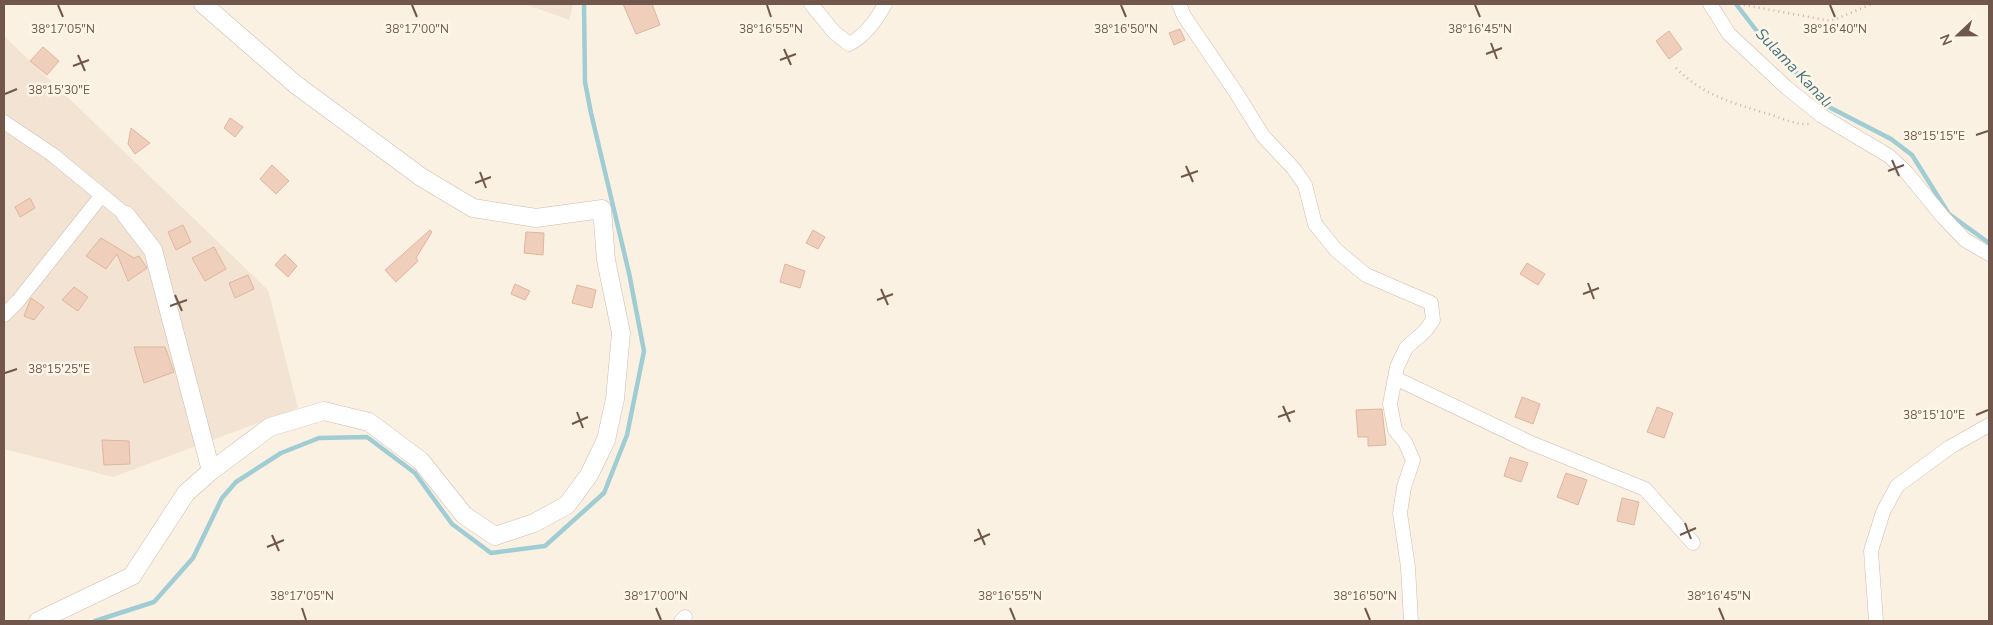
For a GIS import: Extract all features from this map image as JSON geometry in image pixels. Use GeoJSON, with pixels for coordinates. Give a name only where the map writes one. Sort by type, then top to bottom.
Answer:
{"type":"FeatureCollection","features":[{"type":"Feature","properties":{"kind":"street"},"geometry":{"type":"LineString","coordinates":[[38,621],[132,576],[186,493],[211,471],[270,427],[324,411],[369,422],[421,461],[464,515],[495,536],[534,523],[567,505],[589,475],[606,440],[615,399],[621,333],[606,260],[602,209],[536,218],[473,208],[421,177],[295,84],[203,4]]}},
{"type":"Feature","properties":{"kind":"street"},"geometry":{"type":"LineString","coordinates":[[811,4],[834,32],[844,42],[849,44],[856,40],[878,17],[885,4]]}},
{"type":"Feature","properties":{"kind":"street"},"geometry":{"type":"LineString","coordinates":[[1179,4],[1184,16],[1236,91],[1263,136],[1294,168],[1305,185],[1316,224],[1336,250],[1366,275],[1431,304],[1434,320],[1406,348],[1395,378],[1390,404],[1395,430],[1405,442],[1413,460],[1404,487],[1400,513],[1408,568],[1411,621]]}},
{"type":"Feature","properties":{"kind":"street"},"geometry":{"type":"LineString","coordinates":[[1710,4],[1729,34],[1787,88],[1822,116],[1889,156],[1907,173],[1943,217],[1965,240],[1989,254]]}},
{"type":"Feature","properties":{"kind":"street"},"geometry":{"type":"LineString","coordinates":[[4,122],[53,155],[126,215],[153,250],[211,471]]}},
{"type":"Feature","properties":{"kind":"street"},"geometry":{"type":"LineString","coordinates":[[4,315],[18,301],[102,195]]}},
{"type":"Feature","properties":{"kind":"street"},"geometry":{"type":"LineString","coordinates":[[1395,378],[1531,443],[1645,489],[1693,543]]}},
{"type":"Feature","properties":{"kind":"street"},"geometry":{"type":"LineString","coordinates":[[1876,621],[1871,552],[1883,512],[1897,486],[1950,447],[1989,424]]}},
{"type":"Feature","properties":{"kind":"path"},"geometry":{"type":"LineString","coordinates":[[1740,4],[1831,21],[1872,4]]}},
{"type":"Feature","properties":{"kind":"path"},"geometry":{"type":"LineString","coordinates":[[1676,68],[1689,81],[1714,96],[1740,106],[1793,123],[1809,124],[1822,116]]}},
{"type":"Feature","properties":{"kind":"shaded area"},"geometry":{"type":"Polygon","coordinates":[[[525,4],[573,4],[569,20],[525,4]]]}},
{"type":"Feature","properties":{"kind":"shaded area"},"geometry":{"type":"Polygon","coordinates":[[[4,36],[268,290],[298,408],[113,477],[4,449],[4,36]]]}},
{"type":"Feature","properties":{"kind":"building"},"geometry":{"type":"Polygon","coordinates":[[[623,4],[652,4],[660,25],[636,34],[623,4]]]}},
{"type":"Feature","properties":{"kind":"building"},"geometry":{"type":"Polygon","coordinates":[[[1180,29],[1185,40],[1174,45],[1169,33],[1180,29]]]}},
{"type":"Feature","properties":{"kind":"building"},"geometry":{"type":"Polygon","coordinates":[[[1669,31],[1682,49],[1669,59],[1656,41],[1669,31]]]}},
{"type":"Feature","properties":{"kind":"building"},"geometry":{"type":"Polygon","coordinates":[[[43,47],[59,61],[47,75],[30,61],[43,47]]]}},
{"type":"Feature","properties":{"kind":"building"},"geometry":{"type":"Polygon","coordinates":[[[230,118],[243,127],[235,137],[224,128],[230,118]]]}},
{"type":"Feature","properties":{"kind":"building"},"geometry":{"type":"Polygon","coordinates":[[[131,128],[150,143],[135,154],[128,144],[131,128]]]}},
{"type":"Feature","properties":{"kind":"building"},"geometry":{"type":"Polygon","coordinates":[[[272,165],[289,181],[276,194],[260,179],[272,165]]]}},
{"type":"Feature","properties":{"kind":"building"},"geometry":{"type":"Polygon","coordinates":[[[30,198],[35,208],[20,217],[15,207],[30,198]]]}},
{"type":"Feature","properties":{"kind":"building"},"geometry":{"type":"Polygon","coordinates":[[[183,225],[191,242],[176,250],[168,232],[183,225]]]}},
{"type":"Feature","properties":{"kind":"building"},"geometry":{"type":"Polygon","coordinates":[[[430,230],[432,232],[416,258],[418,261],[396,282],[385,270],[430,230]]]}},
{"type":"Feature","properties":{"kind":"building"},"geometry":{"type":"Polygon","coordinates":[[[813,230],[825,237],[818,249],[806,243],[813,230]]]}},
{"type":"Feature","properties":{"kind":"building"},"geometry":{"type":"Polygon","coordinates":[[[526,232],[544,233],[543,255],[524,253],[526,232]]]}},
{"type":"Feature","properties":{"kind":"building"},"geometry":{"type":"Polygon","coordinates":[[[101,238],[134,258],[139,256],[147,268],[128,281],[117,254],[106,269],[86,256],[101,238]]]}},
{"type":"Feature","properties":{"kind":"building"},"geometry":{"type":"Polygon","coordinates":[[[214,247],[226,269],[205,281],[192,258],[214,247]]]}},
{"type":"Feature","properties":{"kind":"building"},"geometry":{"type":"Polygon","coordinates":[[[285,254],[297,266],[288,277],[275,265],[285,254]]]}},
{"type":"Feature","properties":{"kind":"building"},"geometry":{"type":"Polygon","coordinates":[[[1527,263],[1545,274],[1538,285],[1520,274],[1527,263]]]}},
{"type":"Feature","properties":{"kind":"building"},"geometry":{"type":"Polygon","coordinates":[[[785,264],[805,271],[800,288],[780,282],[785,264]]]}},
{"type":"Feature","properties":{"kind":"building"},"geometry":{"type":"Polygon","coordinates":[[[248,275],[254,289],[235,298],[229,283],[248,275]]]}},
{"type":"Feature","properties":{"kind":"building"},"geometry":{"type":"Polygon","coordinates":[[[515,284],[530,291],[525,300],[511,294],[515,284]]]}},
{"type":"Feature","properties":{"kind":"building"},"geometry":{"type":"Polygon","coordinates":[[[577,285],[596,290],[592,308],[572,303],[577,285]]]}},
{"type":"Feature","properties":{"kind":"building"},"geometry":{"type":"Polygon","coordinates":[[[74,287],[88,297],[78,311],[62,300],[74,287]]]}},
{"type":"Feature","properties":{"kind":"building"},"geometry":{"type":"Polygon","coordinates":[[[31,298],[44,307],[34,320],[24,316],[31,298]]]}},
{"type":"Feature","properties":{"kind":"building"},"geometry":{"type":"Polygon","coordinates":[[[134,347],[165,347],[174,372],[144,383],[134,347]]]}},
{"type":"Feature","properties":{"kind":"building"},"geometry":{"type":"Polygon","coordinates":[[[1522,397],[1540,404],[1533,424],[1515,417],[1522,397]]]}},
{"type":"Feature","properties":{"kind":"building"},"geometry":{"type":"Polygon","coordinates":[[[1657,407],[1673,413],[1664,438],[1647,432],[1657,407]]]}},
{"type":"Feature","properties":{"kind":"building"},"geometry":{"type":"Polygon","coordinates":[[[1382,409],[1386,445],[1368,446],[1368,437],[1358,437],[1356,410],[1382,409]]]}},
{"type":"Feature","properties":{"kind":"building"},"geometry":{"type":"Polygon","coordinates":[[[102,440],[129,441],[130,464],[104,465],[102,440]]]}},
{"type":"Feature","properties":{"kind":"building"},"geometry":{"type":"Polygon","coordinates":[[[1510,457],[1528,463],[1521,482],[1504,476],[1510,457]]]}},
{"type":"Feature","properties":{"kind":"building"},"geometry":{"type":"Polygon","coordinates":[[[1566,473],[1587,480],[1578,505],[1557,497],[1566,473]]]}},
{"type":"Feature","properties":{"kind":"building"},"geometry":{"type":"Polygon","coordinates":[[[1622,498],[1639,502],[1634,525],[1617,521],[1622,498]]]}},
{"type":"Feature","properties":{"kind":"waterway"},"geometry":{"type":"LineString","coordinates":[[95,621],[154,602],[193,558],[222,498],[236,482],[281,453],[319,438],[367,437],[415,473],[452,524],[491,553],[545,546],[604,493],[627,435],[644,351],[629,273],[585,82],[584,4]]}},
{"type":"Feature","properties":{"kind":"waterway","name":"Sulama Kanalı"},"geometry":{"type":"LineString","coordinates":[[1736,4],[1756,30],[1829,107],[1891,139],[1912,155],[1949,214],[1989,243]]}}]}
